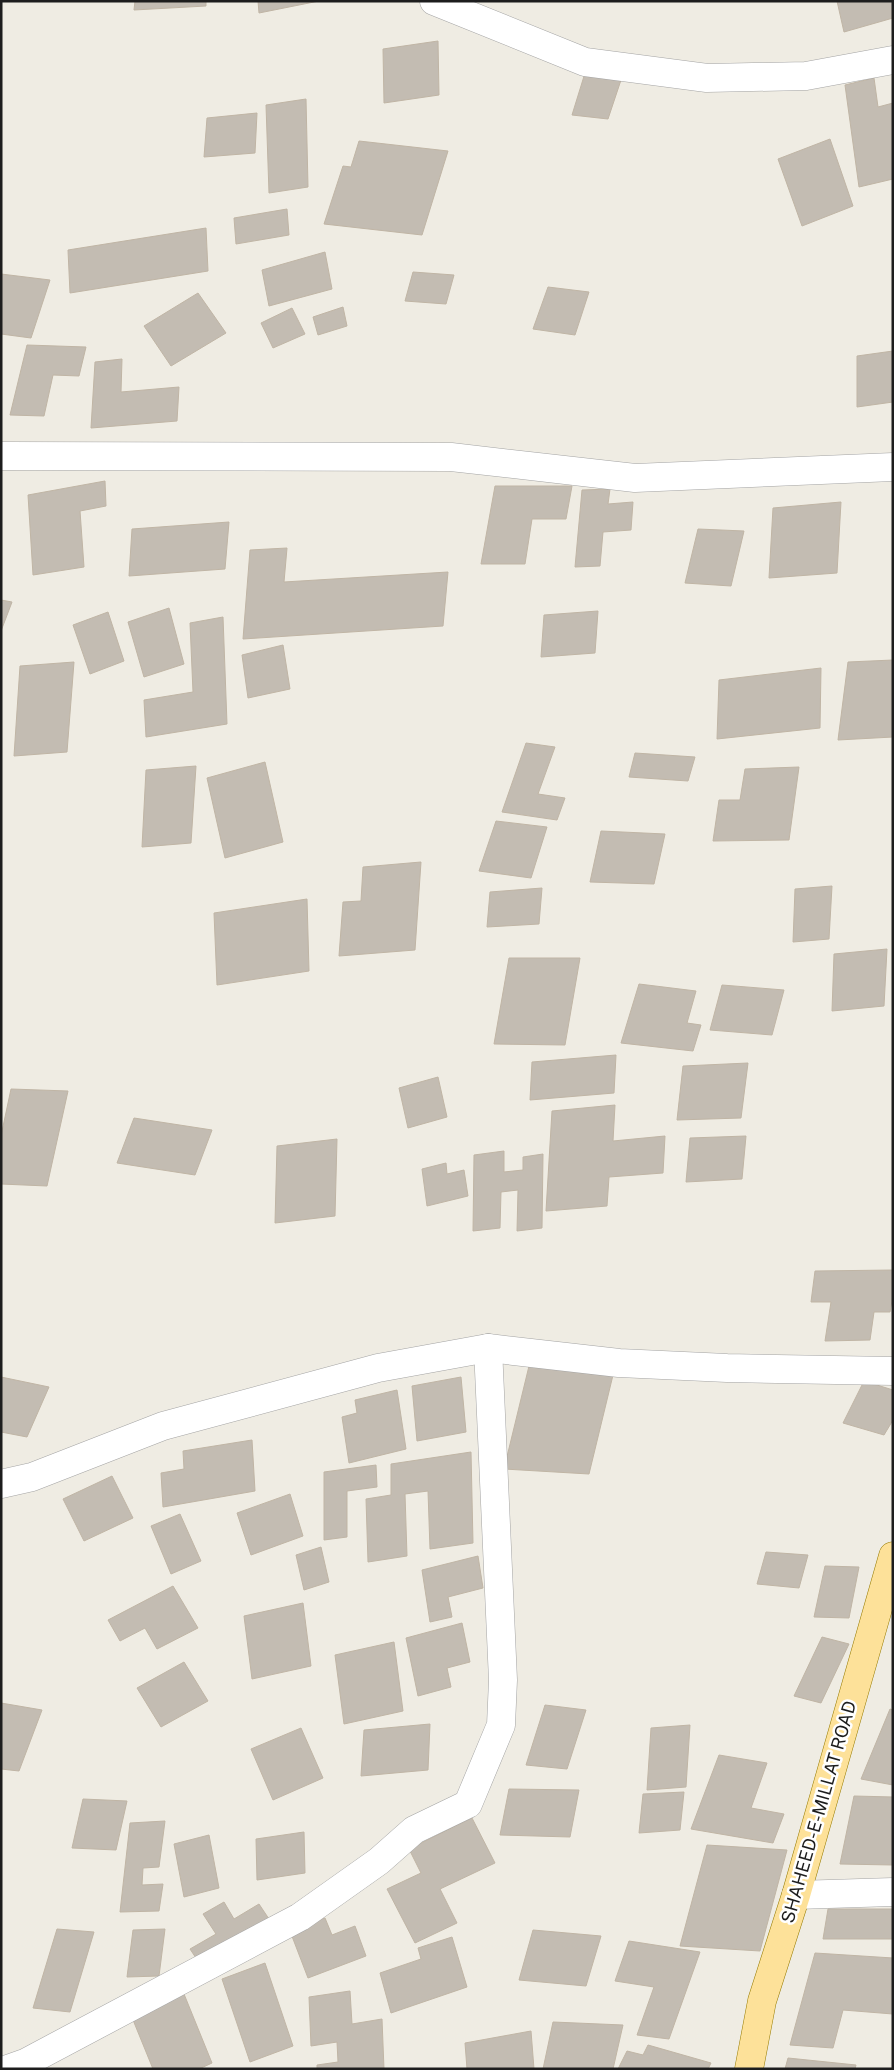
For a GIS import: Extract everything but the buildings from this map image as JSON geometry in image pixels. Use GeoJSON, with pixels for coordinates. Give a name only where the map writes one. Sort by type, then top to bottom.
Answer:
{"type":"FeatureCollection","features":[{"type":"Feature","properties":{"kind":"main road","name":"SHAHEED-E-MILLAT ROAD"},"geometry":{"type":"LineString","coordinates":[[748,2069],[762,2001],[796,1895],[893,1556]]}},
{"type":"Feature","properties":{"kind":"street"},"geometry":{"type":"LineString","coordinates":[[434,1],[586,62],[707,78],[806,76],[893,60]]}},
{"type":"Feature","properties":{"kind":"street"},"geometry":{"type":"LineString","coordinates":[[1,456],[451,457],[635,478],[893,467]]}},
{"type":"Feature","properties":{"kind":"street"},"geometry":{"type":"LineString","coordinates":[[1,1484],[32,1477],[163,1426],[378,1368],[488,1348],[619,1363],[727,1368],[893,1371]]}},
{"type":"Feature","properties":{"kind":"street"},"geometry":{"type":"LineString","coordinates":[[8,2069],[25,2063],[300,1917],[379,1861],[414,1830],[468,1804],[501,1725],[503,1680],[488,1348]]}},
{"type":"Feature","properties":{"kind":"street"},"geometry":{"type":"LineString","coordinates":[[796,1895],[893,1892]]}}]}
